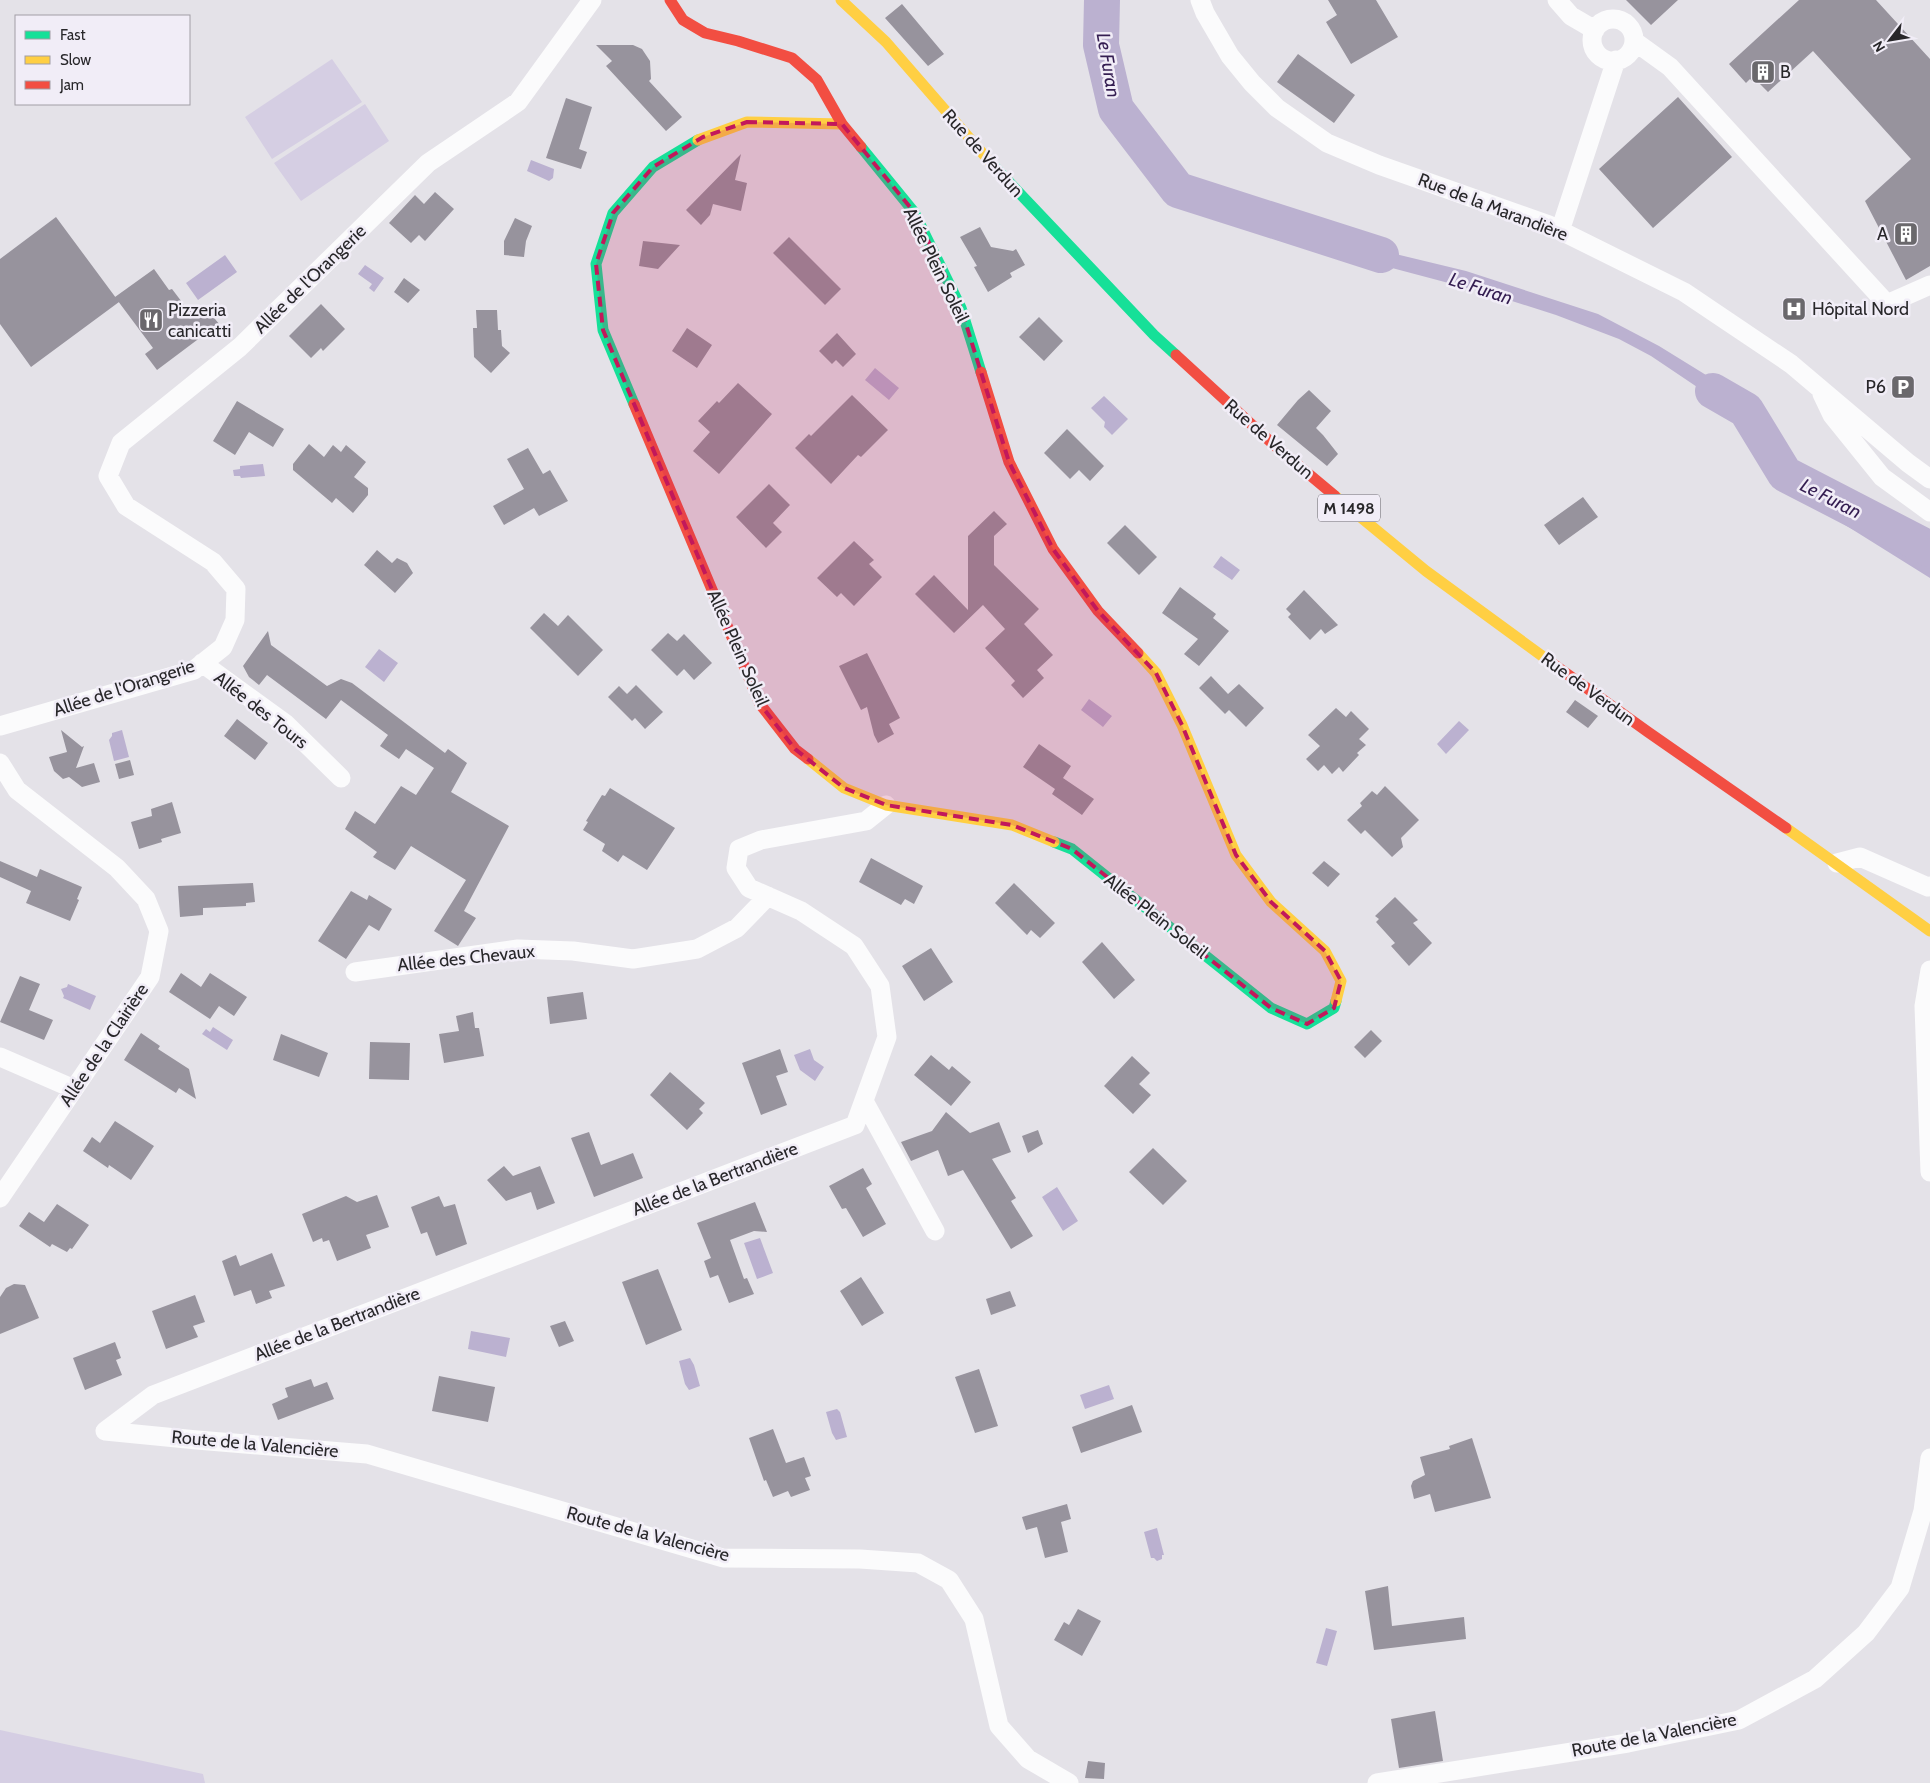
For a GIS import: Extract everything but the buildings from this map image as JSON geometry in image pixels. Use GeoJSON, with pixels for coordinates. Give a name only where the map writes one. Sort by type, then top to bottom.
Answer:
{"type":"FeatureCollection","features":[{"type":"Feature","properties":{"kind":"street","name":"Allée de l'Orangerie"},"geometry":{"type":"LineString","coordinates":[[0,726],[194,670],[223,647],[235,620],[236,589],[213,562],[126,506],[108,476],[122,443],[240,347],[428,163],[518,102],[592,0]]}},
{"type":"Feature","properties":{"kind":"street","name":"Allée Plein Soleil"},"geometry":{"type":"LineString","coordinates":[[670,0],[683,20],[705,33],[792,58],[817,80],[842,124],[914,212],[961,308],[1009,462],[1053,549],[1098,611],[1156,673],[1182,725],[1236,855],[1270,902],[1325,951],[1341,981],[1334,1008],[1307,1024],[1272,1008],[1072,850],[1012,825],[886,805],[844,788],[795,749],[760,704],[603,330],[596,264],[613,213],[653,167],[703,136],[747,122],[842,124]]}},
{"type":"Feature","properties":{"kind":"street","name":"Rue de Verdun"},"geometry":{"type":"LineString","coordinates":[[841,0],[886,42],[999,173],[1154,336],[1274,445],[1426,571],[1648,732],[1837,863],[1930,931]]}},
{"type":"Feature","properties":{"kind":"street","name":"Rue de la Marandière"},"geometry":{"type":"LineString","coordinates":[[1200,0],[1205,13],[1230,56],[1252,83],[1277,108],[1328,143],[1379,165],[1549,225],[1684,292],[1791,364],[1908,463],[1930,479]]}},
{"type":"Feature","properties":{"kind":"street"},"geometry":{"type":"LineString","coordinates":[[1557,0],[1570,16],[1595,30]]}},
{"type":"Feature","properties":{"kind":"street"},"geometry":{"type":"LineString","coordinates":[[1609,19],[1623,21],[1630,27],[1634,34],[1634,41],[1630,53],[1616,60],[1606,59],[1596,50],[1593,44],[1595,30],[1602,22],[1609,19]]}},
{"type":"Feature","properties":{"kind":"street"},"geometry":{"type":"LineString","coordinates":[[1634,41],[1670,67],[1887,304],[1930,285]]}},
{"type":"Feature","properties":{"kind":"street"},"geometry":{"type":"LineString","coordinates":[[1560,232],[1616,60]]}},
{"type":"Feature","properties":{"kind":"street","name":"Rue de la Marandière"},"geometry":{"type":"LineString","coordinates":[[1818,386],[1832,415],[1882,477],[1930,512]]}},
{"type":"Feature","properties":{"kind":"street","name":"Allée des Tours"},"geometry":{"type":"LineString","coordinates":[[202,664],[286,724],[341,778]]}},
{"type":"Feature","properties":{"kind":"street","name":"Allée de la Clairière"},"geometry":{"type":"LineString","coordinates":[[0,763],[17,790],[117,868],[146,899],[159,931],[150,977],[0,1198]]}},
{"type":"Feature","properties":{"kind":"street","name":"Allée de la Bertrandière"},"geometry":{"type":"LineString","coordinates":[[105,1431],[153,1395],[855,1125],[887,1037],[880,986],[854,946],[801,911],[749,888],[736,868],[738,849],[761,840],[866,821],[886,805]]}},
{"type":"Feature","properties":{"kind":"street"},"geometry":{"type":"LineString","coordinates":[[1837,863],[1860,856],[1930,886]]}},
{"type":"Feature","properties":{"kind":"street","name":"Allée des Chevaux"},"geometry":{"type":"LineString","coordinates":[[355,972],[518,949],[573,951],[633,959],[698,949],[737,928],[768,896]]}},
{"type":"Feature","properties":{"kind":"street"},"geometry":{"type":"LineString","coordinates":[[1930,970],[1924,1006],[1930,1172]]}},
{"type":"Feature","properties":{"kind":"street"},"geometry":{"type":"LineString","coordinates":[[0,1057],[74,1089]]}},
{"type":"Feature","properties":{"kind":"street"},"geometry":{"type":"LineString","coordinates":[[864,1101],[935,1231]]}},
{"type":"Feature","properties":{"kind":"street","name":"Route de la Valencière"},"geometry":{"type":"LineString","coordinates":[[105,1431],[367,1454],[723,1558],[860,1559],[918,1563],[949,1580],[974,1619],[1000,1726],[1028,1759],[1069,1783]]}},
{"type":"Feature","properties":{"kind":"street","name":"Route de la Valencière"},"geometry":{"type":"LineString","coordinates":[[1377,1783],[1628,1743],[1739,1720],[1815,1679],[1866,1634],[1900,1588],[1923,1511],[1930,1458]]}},
{"type":"Feature","properties":{"kind":"highlighted area"},"geometry":{"type":"Polygon","coordinates":[[[747,122],[842,124],[914,212],[961,308],[1009,462],[1053,549],[1098,611],[1156,673],[1182,725],[1236,855],[1271,902],[1325,951],[1341,981],[1334,1008],[1307,1024],[1271,1008],[1072,849],[1012,825],[886,805],[844,788],[795,749],[760,704],[603,330],[596,264],[613,213],[653,167],[703,137],[747,122]]]}},
{"type":"Feature","properties":{"kind":"shaded area"},"geometry":{"type":"Polygon","coordinates":[[[332,59],[362,102],[272,159],[245,117],[332,59]]]}},
{"type":"Feature","properties":{"kind":"shaded area"},"geometry":{"type":"Polygon","coordinates":[[[365,104],[389,141],[301,201],[274,163],[365,104]]]}},
{"type":"Feature","properties":{"kind":"shaded area"},"geometry":{"type":"Polygon","coordinates":[[[0,1730],[203,1774],[205,1783],[0,1783],[0,1730]]]}},
{"type":"Feature","properties":{"kind":"water"},"geometry":{"type":"Polygon","coordinates":[[[1086,0],[1101,0],[1104,33],[1125,92],[1136,139],[1153,160],[1169,175],[1223,207],[1296,230],[1466,271],[1598,314],[1659,346],[1753,404],[1765,418],[1793,472],[1930,560],[1930,578],[1826,513],[1791,487],[1777,470],[1756,423],[1712,397],[1651,356],[1619,339],[1556,315],[1490,294],[1328,251],[1277,240],[1195,208],[1171,196],[1147,174],[1123,143],[1107,108],[1104,66],[1095,48],[1090,31],[1086,0]]]}},
{"type":"Feature","properties":{"kind":"water"},"geometry":{"type":"Polygon","coordinates":[[[531,160],[554,169],[553,178],[549,181],[527,171],[531,160]]]}},
{"type":"Feature","properties":{"kind":"water"},"geometry":{"type":"Polygon","coordinates":[[[225,255],[237,272],[198,300],[186,283],[225,255]]]}},
{"type":"Feature","properties":{"kind":"water"},"geometry":{"type":"Polygon","coordinates":[[[365,265],[384,278],[374,292],[369,288],[372,284],[358,274],[365,265]]]}},
{"type":"Feature","properties":{"kind":"water"},"geometry":{"type":"Polygon","coordinates":[[[875,368],[899,388],[889,400],[865,380],[875,368]]]}},
{"type":"Feature","properties":{"kind":"water"},"geometry":{"type":"Polygon","coordinates":[[[1104,396],[1128,419],[1112,435],[1104,427],[1105,422],[1091,408],[1104,396]]]}},
{"type":"Feature","properties":{"kind":"water"},"geometry":{"type":"Polygon","coordinates":[[[263,464],[265,476],[241,478],[240,476],[234,476],[233,470],[240,469],[240,466],[263,464]]]}},
{"type":"Feature","properties":{"kind":"water"},"geometry":{"type":"Polygon","coordinates":[[[1221,556],[1240,570],[1232,580],[1213,567],[1221,556]]]}},
{"type":"Feature","properties":{"kind":"water"},"geometry":{"type":"Polygon","coordinates":[[[379,649],[398,663],[384,682],[365,667],[379,649]]]}},
{"type":"Feature","properties":{"kind":"water"},"geometry":{"type":"Polygon","coordinates":[[[1089,699],[1112,716],[1103,727],[1081,710],[1089,699]]]}},
{"type":"Feature","properties":{"kind":"water"},"geometry":{"type":"Polygon","coordinates":[[[1459,721],[1469,730],[1446,754],[1437,744],[1459,721]]]}},
{"type":"Feature","properties":{"kind":"water"},"geometry":{"type":"Polygon","coordinates":[[[122,730],[129,757],[114,761],[109,740],[112,733],[122,730]]]}},
{"type":"Feature","properties":{"kind":"water"},"geometry":{"type":"Polygon","coordinates":[[[68,984],[96,996],[90,1010],[63,998],[61,989],[67,987],[68,984]]]}},
{"type":"Feature","properties":{"kind":"water"},"geometry":{"type":"Polygon","coordinates":[[[213,1027],[233,1040],[227,1050],[202,1034],[206,1029],[210,1032],[213,1027]]]}},
{"type":"Feature","properties":{"kind":"water"},"geometry":{"type":"Polygon","coordinates":[[[810,1049],[814,1060],[824,1067],[815,1081],[800,1070],[794,1055],[810,1049]]]}},
{"type":"Feature","properties":{"kind":"water"},"geometry":{"type":"Polygon","coordinates":[[[1057,1187],[1078,1221],[1063,1231],[1042,1197],[1057,1187]]]}},
{"type":"Feature","properties":{"kind":"water"},"geometry":{"type":"Polygon","coordinates":[[[760,1238],[773,1273],[757,1279],[744,1243],[760,1238]]]}},
{"type":"Feature","properties":{"kind":"water"},"geometry":{"type":"Polygon","coordinates":[[[471,1331],[510,1338],[506,1357],[468,1349],[471,1331]]]}},
{"type":"Feature","properties":{"kind":"water"},"geometry":{"type":"Polygon","coordinates":[[[690,1358],[700,1386],[689,1390],[685,1384],[679,1361],[690,1358]]]}},
{"type":"Feature","properties":{"kind":"water"},"geometry":{"type":"Polygon","coordinates":[[[1109,1385],[1114,1399],[1085,1409],[1080,1395],[1109,1385]]]}},
{"type":"Feature","properties":{"kind":"water"},"geometry":{"type":"Polygon","coordinates":[[[837,1409],[840,1412],[847,1437],[836,1440],[826,1412],[837,1409]]]}},
{"type":"Feature","properties":{"kind":"water"},"geometry":{"type":"Polygon","coordinates":[[[1157,1528],[1164,1555],[1162,1555],[1162,1559],[1157,1561],[1151,1558],[1144,1532],[1157,1528]]]}},
{"type":"Feature","properties":{"kind":"water"},"geometry":{"type":"Polygon","coordinates":[[[1326,1628],[1337,1631],[1327,1666],[1316,1663],[1326,1628]]]}},
{"type":"Feature","properties":{"kind":"waterway","name":"Le Furan"},"geometry":{"type":"LineString","coordinates":[[1102,0],[1101,45],[1116,109],[1178,190],[1381,255]]}},
{"type":"Feature","properties":{"kind":"waterway","name":"Le Furan"},"geometry":{"type":"LineString","coordinates":[[1713,391],[1746,410],[1785,474],[1930,549]]}},
{"type":"Feature","properties":{"kind":"traffic: fast"},"geometry":{"type":"LineString","coordinates":[[634,404],[603,330],[596,264],[613,213],[653,167],[698,140]]}},
{"type":"Feature","properties":{"kind":"traffic: fast"},"geometry":{"type":"LineString","coordinates":[[861,147],[914,212],[961,308],[981,372]]}},
{"type":"Feature","properties":{"kind":"traffic: fast"},"geometry":{"type":"LineString","coordinates":[[991,163],[1154,335],[1176,355]]}},
{"type":"Feature","properties":{"kind":"traffic: fast"},"geometry":{"type":"LineString","coordinates":[[1054,842],[1072,849],[1271,1008],[1307,1024],[1334,1008],[1336,1001]]}},
{"type":"Feature","properties":{"kind":"traffic: slow"},"geometry":{"type":"LineString","coordinates":[[841,0],[886,42],[991,163]]}},
{"type":"Feature","properties":{"kind":"traffic: slow"},"geometry":{"type":"LineString","coordinates":[[698,140],[747,122],[842,124]]}},
{"type":"Feature","properties":{"kind":"traffic: slow"},"geometry":{"type":"LineString","coordinates":[[1335,496],[1426,571],[1549,661]]}},
{"type":"Feature","properties":{"kind":"traffic: slow"},"geometry":{"type":"LineString","coordinates":[[1138,653],[1156,673],[1182,725],[1236,855],[1271,902],[1325,951],[1341,981],[1336,1001]]}},
{"type":"Feature","properties":{"kind":"traffic: slow"},"geometry":{"type":"LineString","coordinates":[[808,759],[844,788],[886,805],[1012,825],[1054,842]]}},
{"type":"Feature","properties":{"kind":"traffic: slow"},"geometry":{"type":"LineString","coordinates":[[1786,828],[1930,931]]}},
{"type":"Feature","properties":{"kind":"traffic: jam"},"geometry":{"type":"LineString","coordinates":[[670,0],[683,20],[705,33],[792,58],[817,80],[842,124],[861,147]]}},
{"type":"Feature","properties":{"kind":"traffic: jam"},"geometry":{"type":"LineString","coordinates":[[1176,355],[1274,445],[1335,496]]}},
{"type":"Feature","properties":{"kind":"traffic: jam"},"geometry":{"type":"LineString","coordinates":[[981,372],[1009,462],[1053,549],[1098,611],[1138,653]]}},
{"type":"Feature","properties":{"kind":"traffic: jam"},"geometry":{"type":"LineString","coordinates":[[634,404],[760,704],[795,749],[808,759]]}},
{"type":"Feature","properties":{"kind":"traffic: jam"},"geometry":{"type":"LineString","coordinates":[[1549,661],[1786,828]]}},
{"type":"Feature","properties":{"kind":"place","name":"B"},"geometry":{"type":"Point","coordinates":[1763,72]}},
{"type":"Feature","properties":{"kind":"place","name":"A"},"geometry":{"type":"Point","coordinates":[1906,234]}},
{"type":"Feature","properties":{"kind":"place","name":"Hôpital Nord"},"geometry":{"type":"Point","coordinates":[1794,309]}},
{"type":"Feature","properties":{"kind":"place","name":"Pizzeria canicatti"},"geometry":{"type":"Point","coordinates":[151,320]}},
{"type":"Feature","properties":{"kind":"place","name":"P6"},"geometry":{"type":"Point","coordinates":[1903,387]}}]}
